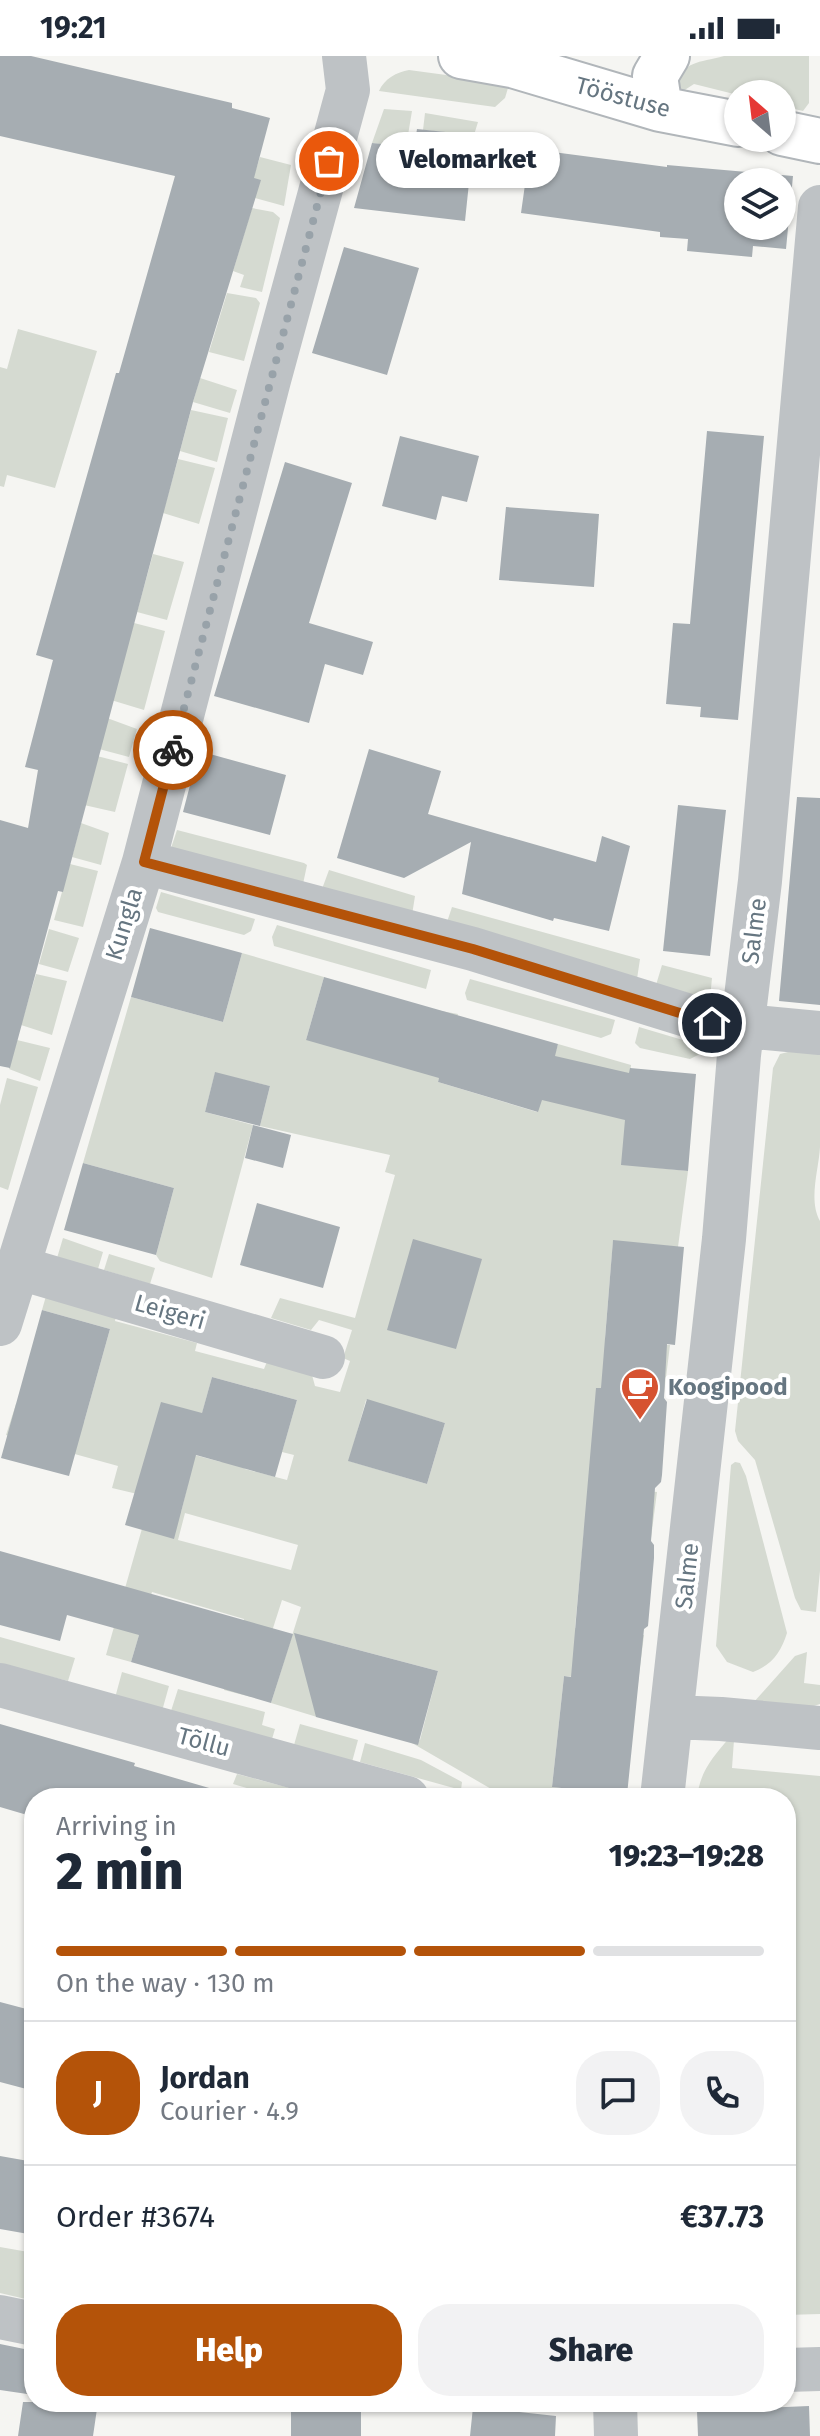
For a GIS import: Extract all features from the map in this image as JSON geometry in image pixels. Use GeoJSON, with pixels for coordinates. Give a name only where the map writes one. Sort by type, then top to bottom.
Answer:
{"type":"FeatureCollection","features":[{"type":"Feature","properties":{"kind":"street","name":"Kungla"},"geometry":{"type":"LineString","coordinates":[[0,1324],[144,862],[348,90],[344,56]]}},
{"type":"Feature","properties":{"kind":"street","name":"Tööstuse"},"geometry":{"type":"LineString","coordinates":[[461,56],[512,65],[660,109],[724,121]]}},
{"type":"Feature","properties":{"kind":"street"},"geometry":{"type":"LineString","coordinates":[[512,65],[583,56]]}},
{"type":"Feature","properties":{"kind":"street"},"geometry":{"type":"LineString","coordinates":[[660,109],[655,76],[667,56]]}},
{"type":"Feature","properties":{"kind":"street"},"geometry":{"type":"LineString","coordinates":[[796,136],[820,141]]}},
{"type":"Feature","properties":{"kind":"street","name":"Salme"},"geometry":{"type":"LineString","coordinates":[[663,1788],[724,1239],[742,1026],[760,881],[820,207]]}},
{"type":"Feature","properties":{"kind":"street"},"geometry":{"type":"LineString","coordinates":[[144,862],[473,949],[712,1023],[820,1033]]}},
{"type":"Feature","properties":{"kind":"street","name":"Leigeri"},"geometry":{"type":"LineString","coordinates":[[16,1267],[323,1357]]}},
{"type":"Feature","properties":{"kind":"street","name":"Tõllu"},"geometry":{"type":"LineString","coordinates":[[0,1685],[371,1788]]}},
{"type":"Feature","properties":{"kind":"street"},"geometry":{"type":"LineString","coordinates":[[671,1717],[820,1728]]}},
{"type":"Feature","properties":{"kind":"street"},"geometry":{"type":"LineString","coordinates":[[0,2317],[24,2322]]}},
{"type":"Feature","properties":{"kind":"street"},"geometry":{"type":"LineString","coordinates":[[796,2370],[820,2369]]}},
{"type":"Feature","properties":{"kind":"street"},"geometry":{"type":"LineString","coordinates":[[615,2412],[616,2436]]}},
{"type":"Feature","properties":{"kind":"shaded area"},"geometry":{"type":"Polygon","coordinates":[[[724,56],[809,56],[809,103],[803,111],[796,109],[796,80],[724,80],[724,92],[694,84],[680,93],[676,88],[683,72],[699,62],[724,56]]]}},
{"type":"Feature","properties":{"kind":"shaded area"},"geometry":{"type":"Polygon","coordinates":[[[409,70],[498,82],[508,88],[505,98],[495,107],[379,91],[391,77],[409,70]]]}},
{"type":"Feature","properties":{"kind":"shaded area"},"geometry":{"type":"Polygon","coordinates":[[[384,109],[412,111],[406,147],[372,143],[384,109]]]}},
{"type":"Feature","properties":{"kind":"shaded area"},"geometry":{"type":"Polygon","coordinates":[[[425,113],[478,122],[474,135],[423,130],[425,113]]]}},
{"type":"Feature","properties":{"kind":"shaded area"},"geometry":{"type":"Polygon","coordinates":[[[260,157],[291,165],[284,206],[255,198],[253,178],[260,157]]]}},
{"type":"Feature","properties":{"kind":"shaded area"},"geometry":{"type":"Polygon","coordinates":[[[252,208],[273,212],[280,218],[262,292],[240,287],[244,275],[233,271],[252,208]]]}},
{"type":"Feature","properties":{"kind":"shaded area"},"geometry":{"type":"Polygon","coordinates":[[[227,293],[256,298],[260,303],[244,361],[209,352],[227,293]]]}},
{"type":"Feature","properties":{"kind":"shaded area"},"geometry":{"type":"Polygon","coordinates":[[[18,329],[97,351],[55,488],[7,475],[4,487],[0,486],[0,367],[7,369],[18,329]]]}},
{"type":"Feature","properties":{"kind":"shaded area"},"geometry":{"type":"Polygon","coordinates":[[[200,378],[237,390],[230,413],[193,402],[200,378]]]}},
{"type":"Feature","properties":{"kind":"shaded area"},"geometry":{"type":"Polygon","coordinates":[[[191,410],[228,418],[217,462],[180,451],[191,410]]]}},
{"type":"Feature","properties":{"kind":"shaded area"},"geometry":{"type":"Polygon","coordinates":[[[178,459],[215,468],[199,524],[163,513],[178,459]]]}},
{"type":"Feature","properties":{"kind":"shaded area"},"geometry":{"type":"Polygon","coordinates":[[[153,554],[184,562],[167,620],[137,612],[153,554]]]}},
{"type":"Feature","properties":{"kind":"shaded area"},"geometry":{"type":"Polygon","coordinates":[[[134,623],[165,631],[144,710],[111,700],[134,623]]]}},
{"type":"Feature","properties":{"kind":"shaded area"},"geometry":{"type":"Polygon","coordinates":[[[107,718],[137,729],[129,757],[99,749],[107,718]]]}},
{"type":"Feature","properties":{"kind":"shaded area"},"geometry":{"type":"Polygon","coordinates":[[[97,756],[128,764],[115,812],[84,805],[97,756]]]}},
{"type":"Feature","properties":{"kind":"shaded area"},"geometry":{"type":"Polygon","coordinates":[[[81,823],[109,833],[101,865],[72,857],[81,823]]]}},
{"type":"Feature","properties":{"kind":"shaded area"},"geometry":{"type":"Polygon","coordinates":[[[177,830],[304,863],[307,865],[303,884],[171,848],[177,830]]]}},
{"type":"Feature","properties":{"kind":"shaded area"},"geometry":{"type":"Polygon","coordinates":[[[70,864],[98,871],[83,927],[54,920],[70,864]]]}},
{"type":"Feature","properties":{"kind":"shaded area"},"geometry":{"type":"Polygon","coordinates":[[[329,870],[415,896],[412,915],[322,889],[329,870]]]}},
{"type":"Feature","properties":{"kind":"shaded area"},"geometry":{"type":"Polygon","coordinates":[[[161,892],[255,919],[251,931],[244,935],[158,912],[156,908],[161,892]]]}},
{"type":"Feature","properties":{"kind":"shaded area"},"geometry":{"type":"Polygon","coordinates":[[[452,907],[640,959],[637,979],[446,925],[452,907]]]}},
{"type":"Feature","properties":{"kind":"shaded area"},"geometry":{"type":"Polygon","coordinates":[[[277,925],[431,970],[426,989],[274,946],[272,937],[277,925]]]}},
{"type":"Feature","properties":{"kind":"shaded area"},"geometry":{"type":"Polygon","coordinates":[[[49,929],[79,938],[68,972],[39,964],[49,929]]]}},
{"type":"Feature","properties":{"kind":"shaded area"},"geometry":{"type":"Polygon","coordinates":[[[242,953],[324,977],[306,1040],[436,1010],[458,1014],[438,1082],[537,1112],[558,1044],[631,1065],[622,1164],[688,1171],[678,1247],[613,1241],[605,1338],[670,1345],[664,1394],[588,1485],[657,1492],[651,1538],[584,1531],[575,1628],[644,1635],[638,1683],[564,1676],[552,1787],[561,1788],[490,1788],[412,1743],[420,1740],[438,1671],[332,1643],[314,1708],[317,1717],[271,1703],[301,1607],[282,1600],[251,1697],[224,1690],[244,1619],[152,1592],[131,1662],[106,1655],[149,1504],[181,1512],[188,1484],[157,1476],[150,1497],[112,1488],[118,1466],[6,1435],[16,1404],[84,1422],[110,1329],[42,1310],[48,1289],[118,1308],[115,1321],[197,1343],[195,1351],[264,1369],[268,1359],[312,1375],[315,1386],[340,1392],[350,1361],[343,1358],[352,1330],[319,1320],[311,1330],[271,1318],[280,1298],[355,1318],[395,1175],[385,1172],[390,1155],[260,1126],[270,1086],[215,1073],[205,1112],[253,1125],[212,1278],[160,1261],[156,1255],[174,1188],[83,1163],[131,997],[223,1022],[242,953]],[[212,1377],[191,1454],[221,1462],[228,1440],[245,1469],[287,1480],[294,1455],[282,1452],[297,1400],[212,1377]],[[366,1400],[349,1461],[427,1484],[445,1423],[366,1400]],[[185,1513],[178,1540],[291,1570],[298,1545],[185,1513]]]}},
{"type":"Feature","properties":{"kind":"shaded area"},"geometry":{"type":"Polygon","coordinates":[[[662,965],[712,978],[710,999],[656,985],[662,965]]]}},
{"type":"Feature","properties":{"kind":"shaded area"},"geometry":{"type":"Polygon","coordinates":[[[36,974],[67,981],[52,1035],[21,1025],[36,974]]]}},
{"type":"Feature","properties":{"kind":"shaded area"},"geometry":{"type":"Polygon","coordinates":[[[470,979],[615,1020],[611,1034],[601,1038],[467,1000],[465,993],[470,979]]]}},
{"type":"Feature","properties":{"kind":"shaded area"},"geometry":{"type":"Polygon","coordinates":[[[639,1027],[703,1046],[700,1054],[690,1059],[640,1048],[635,1043],[639,1027]]]}},
{"type":"Feature","properties":{"kind":"shaded area"},"geometry":{"type":"Polygon","coordinates":[[[17,1040],[50,1048],[40,1081],[9,1069],[17,1040]]]}},
{"type":"Feature","properties":{"kind":"shaded area"},"geometry":{"type":"Polygon","coordinates":[[[796,1050],[820,1052],[820,1147],[814,1194],[820,1221],[820,1571],[816,1612],[801,1610],[795,1598],[755,1460],[738,1441],[735,1431],[773,1068],[780,1054],[796,1050]]]}},
{"type":"Feature","properties":{"kind":"shaded area"},"geometry":{"type":"Polygon","coordinates":[[[7,1078],[38,1087],[8,1190],[0,1187],[0,1105],[7,1078]]]}},
{"type":"Feature","properties":{"kind":"shaded area"},"geometry":{"type":"Polygon","coordinates":[[[63,1238],[103,1252],[98,1269],[57,1258],[63,1238]]]}},
{"type":"Feature","properties":{"kind":"shaded area"},"geometry":{"type":"Polygon","coordinates":[[[109,1254],[155,1268],[150,1284],[104,1270],[109,1254]]]}},
{"type":"Feature","properties":{"kind":"shaded area"},"geometry":{"type":"Polygon","coordinates":[[[740,1463],[746,1476],[787,1633],[775,1657],[753,1672],[727,1662],[716,1646],[731,1465],[740,1463]]]}},
{"type":"Feature","properties":{"kind":"shaded area"},"geometry":{"type":"Polygon","coordinates":[[[0,1637],[75,1658],[68,1681],[0,1664],[0,1637]]]}},
{"type":"Feature","properties":{"kind":"shaded area"},"geometry":{"type":"Polygon","coordinates":[[[807,1652],[804,1683],[820,1685],[820,1704],[811,1707],[753,1703],[795,1656],[807,1652]]]}},
{"type":"Feature","properties":{"kind":"shaded area"},"geometry":{"type":"Polygon","coordinates":[[[122,1672],[169,1686],[162,1711],[115,1698],[122,1672]]]}},
{"type":"Feature","properties":{"kind":"shaded area"},"geometry":{"type":"Polygon","coordinates":[[[178,1689],[265,1712],[262,1725],[275,1729],[272,1739],[171,1711],[178,1689]]]}},
{"type":"Feature","properties":{"kind":"shaded area"},"geometry":{"type":"Polygon","coordinates":[[[300,1724],[358,1740],[352,1762],[294,1745],[300,1724]]]}},
{"type":"Feature","properties":{"kind":"shaded area"},"geometry":{"type":"Polygon","coordinates":[[[730,1737],[734,1740],[732,1768],[820,1776],[820,2314],[796,2315],[796,1788],[699,1788],[713,1758],[730,1737]]]}},
{"type":"Feature","properties":{"kind":"shaded area"},"geometry":{"type":"Polygon","coordinates":[[[365,1743],[421,1760],[462,1782],[461,1788],[454,1788],[360,1762],[365,1743]]]}},
{"type":"Feature","properties":{"kind":"shaded area"},"geometry":{"type":"Polygon","coordinates":[[[237,1774],[290,1788],[247,1788],[233,1784],[237,1774]]]}},
{"type":"Feature","properties":{"kind":"shaded area"},"geometry":{"type":"Polygon","coordinates":[[[0,2247],[24,2251],[24,2299],[0,2293],[0,2247]]]}},
{"type":"Feature","properties":{"kind":"building"},"geometry":{"type":"Polygon","coordinates":[[[0,56],[31,56],[232,103],[232,108],[270,118],[254,178],[261,180],[193,402],[63,892],[58,891],[10,1068],[0,1066],[0,820],[28,828],[38,770],[25,767],[53,660],[36,655],[175,176],[0,136],[0,56]]]}},
{"type":"Feature","properties":{"kind":"building"},"geometry":{"type":"Polygon","coordinates":[[[417,129],[474,135],[465,221],[354,208],[372,143],[414,147],[417,129]]]}},
{"type":"Feature","properties":{"kind":"building"},"geometry":{"type":"Polygon","coordinates":[[[530,149],[667,167],[724,170],[724,240],[787,240],[786,249],[753,246],[752,257],[687,251],[688,239],[660,237],[660,232],[521,213],[530,149]]]}},
{"type":"Feature","properties":{"kind":"building"},"geometry":{"type":"Polygon","coordinates":[[[344,247],[419,268],[387,375],[312,353],[344,247]]]}},
{"type":"Feature","properties":{"kind":"building"},"geometry":{"type":"Polygon","coordinates":[[[707,431],[764,436],[738,720],[700,717],[701,707],[666,704],[673,623],[690,624],[707,431]]]}},
{"type":"Feature","properties":{"kind":"building"},"geometry":{"type":"Polygon","coordinates":[[[400,436],[479,456],[467,502],[442,496],[436,520],[382,506],[400,436]]]}},
{"type":"Feature","properties":{"kind":"building"},"geometry":{"type":"Polygon","coordinates":[[[285,462],[352,483],[309,623],[373,642],[363,675],[325,664],[309,723],[214,696],[285,462]]]}},
{"type":"Feature","properties":{"kind":"building"},"geometry":{"type":"Polygon","coordinates":[[[506,507],[599,514],[594,587],[499,580],[506,507]]]}},
{"type":"Feature","properties":{"kind":"building"},"geometry":{"type":"Polygon","coordinates":[[[369,749],[441,771],[428,814],[596,862],[602,836],[630,846],[609,931],[554,918],[553,921],[462,894],[471,842],[404,878],[337,858],[369,749]]]}},
{"type":"Feature","properties":{"kind":"building"},"geometry":{"type":"Polygon","coordinates":[[[199,751],[286,775],[270,835],[183,812],[199,751]]]}},
{"type":"Feature","properties":{"kind":"building"},"geometry":{"type":"Polygon","coordinates":[[[797,797],[820,798],[820,1005],[779,1001],[797,797]]]}},
{"type":"Feature","properties":{"kind":"building"},"geometry":{"type":"Polygon","coordinates":[[[678,805],[726,810],[710,956],[663,951],[678,805]]]}},
{"type":"Feature","properties":{"kind":"building"},"geometry":{"type":"Polygon","coordinates":[[[150,928],[242,953],[223,1022],[131,997],[150,928]]]}},
{"type":"Feature","properties":{"kind":"building"},"geometry":{"type":"Polygon","coordinates":[[[324,977],[558,1044],[555,1056],[629,1073],[630,1068],[696,1074],[688,1171],[621,1165],[625,1120],[542,1100],[538,1112],[438,1082],[439,1078],[306,1040],[324,977]]]}},
{"type":"Feature","properties":{"kind":"building"},"geometry":{"type":"Polygon","coordinates":[[[215,1072],[270,1086],[260,1126],[205,1112],[215,1072]]]}},
{"type":"Feature","properties":{"kind":"building"},"geometry":{"type":"Polygon","coordinates":[[[253,1125],[291,1135],[283,1168],[245,1158],[253,1125]]]}},
{"type":"Feature","properties":{"kind":"building"},"geometry":{"type":"Polygon","coordinates":[[[83,1163],[174,1188],[156,1255],[64,1230],[83,1163]]]}},
{"type":"Feature","properties":{"kind":"building"},"geometry":{"type":"Polygon","coordinates":[[[257,1203],[340,1227],[323,1288],[240,1265],[257,1203]]]}},
{"type":"Feature","properties":{"kind":"building"},"geometry":{"type":"Polygon","coordinates":[[[413,1239],[482,1259],[456,1349],[387,1330],[413,1239]]]}},
{"type":"Feature","properties":{"kind":"building"},"geometry":{"type":"Polygon","coordinates":[[[613,1240],[684,1247],[675,1345],[667,1344],[662,1475],[661,1482],[655,1488],[651,1541],[654,1558],[648,1626],[644,1629],[628,1788],[552,1787],[564,1676],[571,1677],[596,1388],[601,1388],[613,1240]]]}},
{"type":"Feature","properties":{"kind":"building"},"geometry":{"type":"Polygon","coordinates":[[[42,1310],[110,1329],[69,1476],[1,1458],[42,1310]]]}},
{"type":"Feature","properties":{"kind":"building"},"geometry":{"type":"Polygon","coordinates":[[[212,1377],[297,1400],[275,1477],[196,1455],[174,1539],[125,1525],[161,1402],[202,1413],[212,1377]]]}},
{"type":"Feature","properties":{"kind":"building"},"geometry":{"type":"Polygon","coordinates":[[[367,1399],[445,1423],[427,1484],[348,1461],[367,1399]]]}},
{"type":"Feature","properties":{"kind":"building"},"geometry":{"type":"Polygon","coordinates":[[[0,1551],[293,1634],[271,1703],[131,1662],[139,1635],[67,1615],[60,1641],[0,1625],[0,1551]]]}},
{"type":"Feature","properties":{"kind":"building"},"geometry":{"type":"Polygon","coordinates":[[[294,1633],[438,1671],[418,1745],[316,1717],[294,1633]]]}},
{"type":"Feature","properties":{"kind":"building"},"geometry":{"type":"Polygon","coordinates":[[[0,1724],[209,1788],[24,1788],[24,1814],[0,1807],[0,1724]]]}},
{"type":"Feature","properties":{"kind":"building"},"geometry":{"type":"Polygon","coordinates":[[[0,2002],[24,2008],[24,2088],[0,2082],[0,2002]]]}},
{"type":"Feature","properties":{"kind":"building"},"geometry":{"type":"Polygon","coordinates":[[[0,2156],[24,2160],[24,2233],[0,2229],[0,2156]]]}},
{"type":"Feature","properties":{"kind":"building"},"geometry":{"type":"Polygon","coordinates":[[[0,2344],[24,2349],[24,2394],[0,2390],[0,2344]]]}},
{"type":"Feature","properties":{"kind":"building"},"geometry":{"type":"Polygon","coordinates":[[[23,2402],[24,2412],[97,2412],[93,2436],[18,2436],[23,2402]]]}},
{"type":"Feature","properties":{"kind":"building"},"geometry":{"type":"Polygon","coordinates":[[[809,2406],[810,2436],[698,2436],[697,2412],[796,2412],[796,2407],[809,2406]]]}},
{"type":"Feature","properties":{"kind":"building"},"geometry":{"type":"Polygon","coordinates":[[[291,2412],[361,2412],[361,2436],[291,2436],[291,2412]]]}},
{"type":"Feature","properties":{"kind":"building"},"geometry":{"type":"Polygon","coordinates":[[[472,2412],[556,2416],[555,2436],[470,2436],[472,2412]]]}},
{"type":"Feature","properties":{"kind":"way so far"},"geometry":{"type":"LineString","coordinates":[[173,750],[329,161]]}},
{"type":"Feature","properties":{"kind":"place","name":"Velomarket"},"geometry":{"type":"Point","coordinates":[329,161]}},
{"type":"Feature","properties":{"kind":"place","name":"Koogipood"},"geometry":{"type":"Point","coordinates":[640,1421]}},
{"type":"Feature","properties":{"kind":"route"},"geometry":{"type":"LineString","coordinates":[[173,750],[144,862],[473,949],[712,1023]]}}]}
